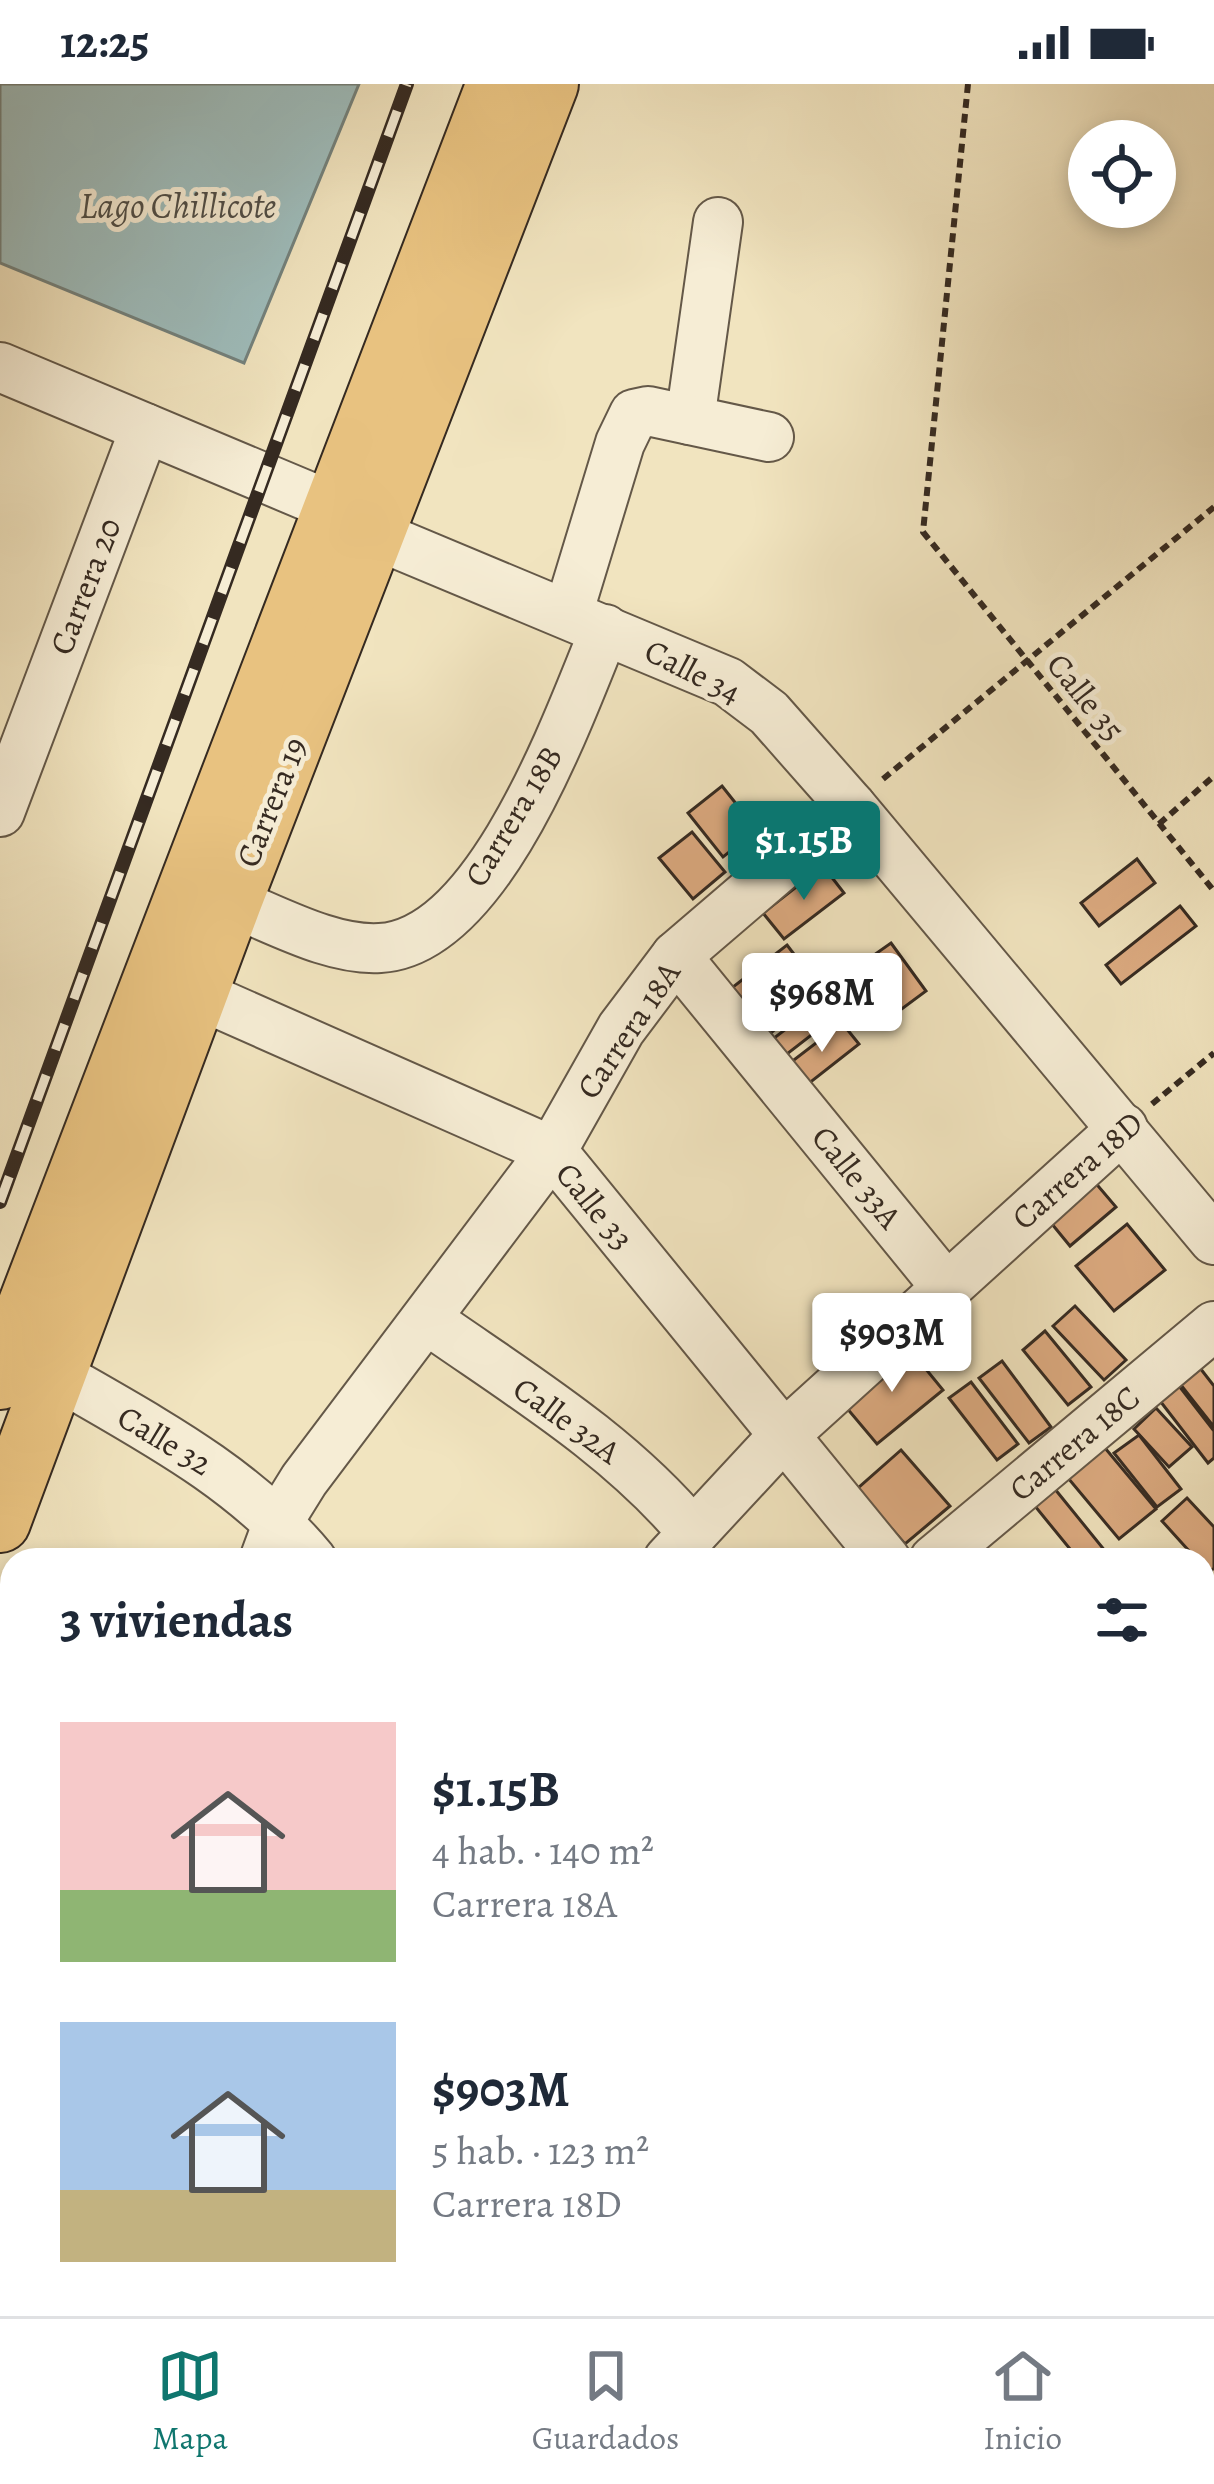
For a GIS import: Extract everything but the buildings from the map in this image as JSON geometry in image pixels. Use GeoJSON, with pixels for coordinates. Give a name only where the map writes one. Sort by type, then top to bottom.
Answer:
{"type":"FeatureCollection","features":[{"type":"Feature","properties":{"kind":"main road","name":"Carrera 19"},"geometry":{"type":"LineString","coordinates":[[17,1361],[197,994],[497,84]]}},
{"type":"Feature","properties":{"kind":"main road","name":"Carrera 19"},"geometry":{"type":"LineString","coordinates":[[0,1522],[17,1361],[356,521],[548,84]]}},
{"type":"Feature","properties":{"kind":"street"},"geometry":{"type":"LineString","coordinates":[[690,420],[718,222]]}},
{"type":"Feature","properties":{"kind":"street"},"geometry":{"type":"LineString","coordinates":[[0,367],[145,428]]}},
{"type":"Feature","properties":{"kind":"street","name":"Carrera 18B"},"geometry":{"type":"LineString","coordinates":[[231,902],[355,945],[379,948],[426,934],[472,888],[527,804],[587,622],[620,443],[634,414],[648,411],[769,437]]}},
{"type":"Feature","properties":{"kind":"street","name":"Calle 34"},"geometry":{"type":"LineString","coordinates":[[145,428],[728,682],[769,713],[1214,1240]]}},
{"type":"Feature","properties":{"kind":"street","name":"Carrera 20"},"geometry":{"type":"LineString","coordinates":[[0,812],[145,428]]}},
{"type":"Feature","properties":{"kind":"street","name":"Carrera 18A"},"geometry":{"type":"LineString","coordinates":[[271,1541],[359,1406],[429,1321],[552,1151],[620,1030],[676,956],[851,806]]}},
{"type":"Feature","properties":{"kind":"street","name":"Calle 33A"},"geometry":{"type":"LineString","coordinates":[[676,956],[946,1287]]}},
{"type":"Feature","properties":{"kind":"street","name":"Calle 33"},"geometry":{"type":"LineString","coordinates":[[197,994],[552,1151],[876,1548]]}},
{"type":"Feature","properties":{"kind":"street","name":"Carrera 18D"},"geometry":{"type":"LineString","coordinates":[[681,1547],[783,1436],[1123,1128]]}},
{"type":"Feature","properties":{"kind":"street","name":"Calle 32A"},"geometry":{"type":"LineString","coordinates":[[429,1321],[608,1448],[655,1488],[681,1547]]}},
{"type":"Feature","properties":{"kind":"street","name":"Carrera 18C"},"geometry":{"type":"LineString","coordinates":[[948,1548],[1214,1326]]}},
{"type":"Feature","properties":{"kind":"street","name":"Calle 32"},"geometry":{"type":"LineString","coordinates":[[17,1361],[198,1456],[271,1541]]}},
{"type":"Feature","properties":{"kind":"path","name":"Calle 35"},"geometry":{"type":"LineString","coordinates":[[968,84],[923,532],[1214,891]]}},
{"type":"Feature","properties":{"kind":"path"},"geometry":{"type":"LineString","coordinates":[[851,806],[1214,507]]}},
{"type":"Feature","properties":{"kind":"path"},"geometry":{"type":"LineString","coordinates":[[1159,824],[1214,776]]}},
{"type":"Feature","properties":{"kind":"path","name":"Carrera 18D"},"geometry":{"type":"LineString","coordinates":[[1123,1128],[1214,1053]]}},
{"type":"Feature","properties":{"kind":"water","name":"Lago Chillicote"},"geometry":{"type":"Polygon","coordinates":[[[0,84],[359,84],[244,363],[0,263],[0,84]]]}},
{"type":"Feature","properties":{"kind":"railway"},"geometry":{"type":"LineString","coordinates":[[0,1202],[407,84]]}}]}
